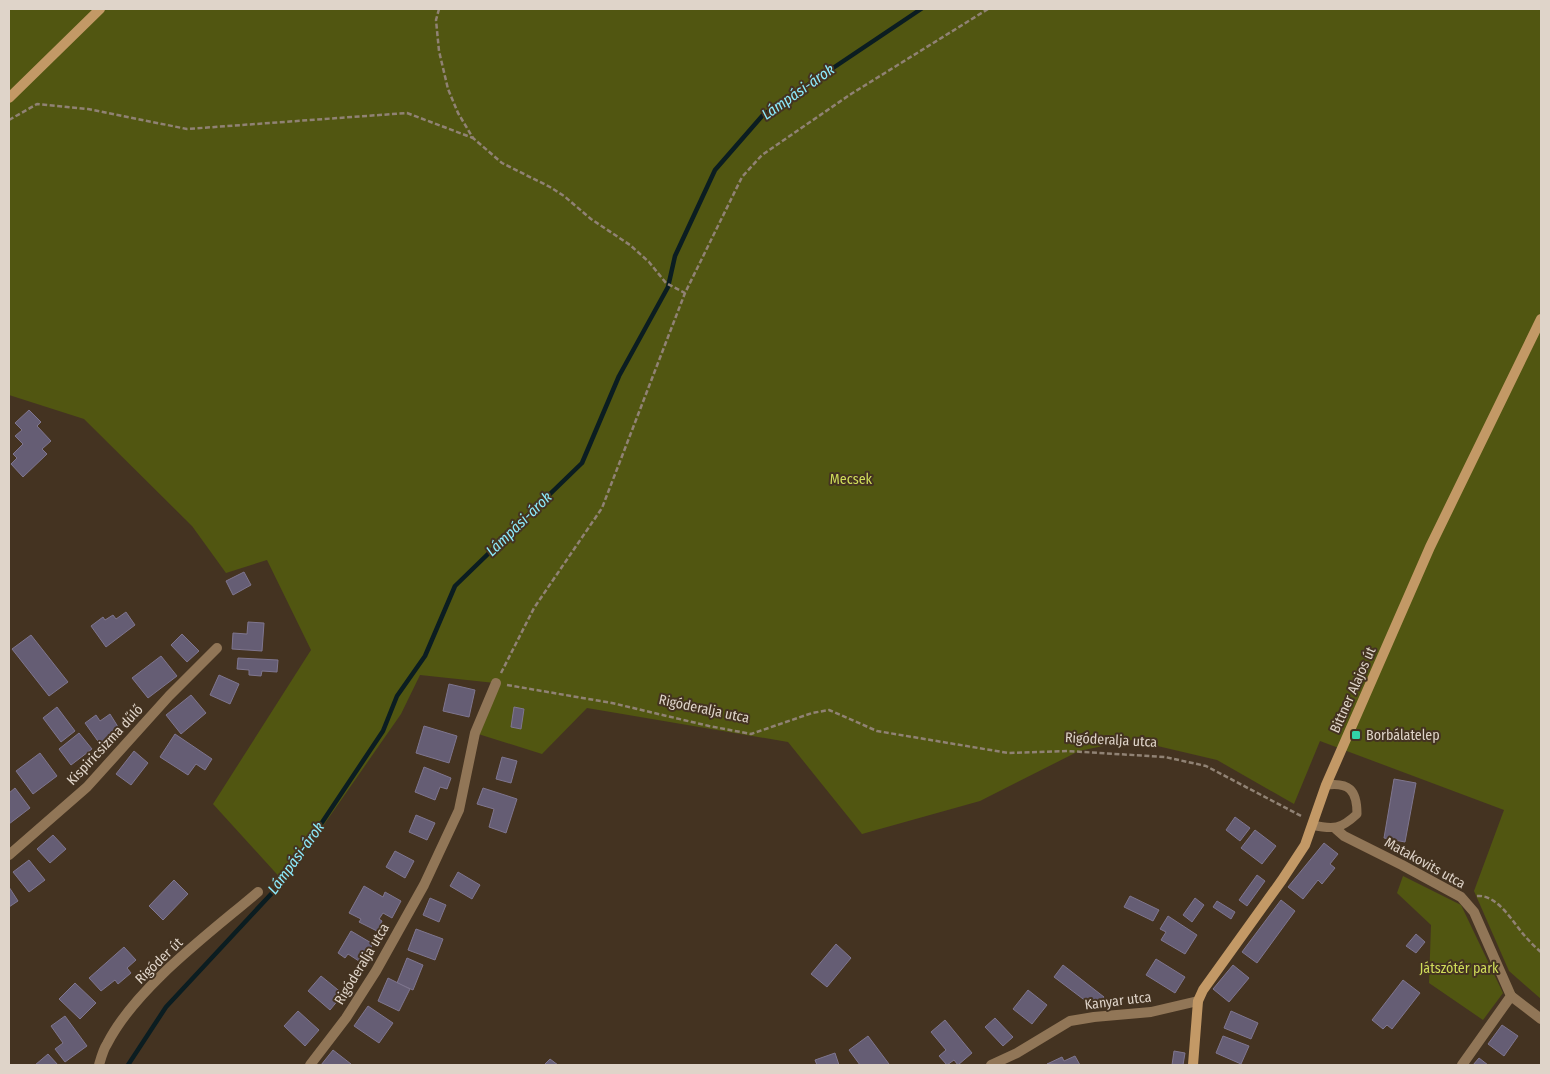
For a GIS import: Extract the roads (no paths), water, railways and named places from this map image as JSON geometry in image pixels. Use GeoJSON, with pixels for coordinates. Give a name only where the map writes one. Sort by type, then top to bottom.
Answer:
{"type":"FeatureCollection","features":[{"type":"Feature","properties":{"kind":"street"},"geometry":{"type":"LineString","coordinates":[[9,98],[100,9]]}},
{"type":"Feature","properties":{"kind":"street","name":"Bittner Alajos út"},"geometry":{"type":"LineString","coordinates":[[1193,1065],[1198,1002],[1204,990],[1305,845],[1326,785],[1430,547],[1541,319]]}},
{"type":"Feature","properties":{"kind":"street","name":"Kispiricsizma dűlő"},"geometry":{"type":"LineString","coordinates":[[9,855],[87,787],[169,696],[217,648]]}},
{"type":"Feature","properties":{"kind":"street","name":"Rigóderalja utca"},"geometry":{"type":"LineString","coordinates":[[310,1065],[346,1018],[376,972],[424,886],[459,810],[476,733],[496,683]]}},
{"type":"Feature","properties":{"kind":"street","name":"Matakovits utca"},"geometry":{"type":"LineString","coordinates":[[1336,829],[1344,836],[1402,865],[1461,898],[1474,912],[1510,996]]}},
{"type":"Feature","properties":{"kind":"street","name":"Rigóder út"},"geometry":{"type":"LineString","coordinates":[[99,1065],[107,1044],[121,1023],[156,980],[258,892]]}},
{"type":"Feature","properties":{"kind":"street"},"geometry":{"type":"LineString","coordinates":[[1462,1065],[1510,996],[1541,1019]]}},
{"type":"Feature","properties":{"kind":"street","name":"Kanyar utca"},"geometry":{"type":"LineString","coordinates":[[990,1065],[1017,1053],[1070,1022],[1094,1016],[1151,1012],[1198,1002]]}},
{"type":"Feature","properties":{"kind":"lane"},"geometry":{"type":"LineString","coordinates":[[1313,823],[1336,829],[1346,824],[1357,814],[1357,802],[1352,791],[1338,783],[1326,785]]}},
{"type":"Feature","properties":{"kind":"waterway","name":"Lámpási-árok"},"geometry":{"type":"LineString","coordinates":[[128,1065],[166,1007],[273,892],[313,836],[383,731],[397,696],[425,656],[455,586],[582,463],[619,376],[668,287],[675,256],[715,170],[763,115],[921,9]]}},
{"type":"Feature","properties":{"kind":"place","name":"Borbálatelep"},"geometry":{"type":"Point","coordinates":[1356,735]}},
{"type":"Feature","properties":{"kind":"park label","name":"Mecsek"},"geometry":{"type":"Point","coordinates":[851,479]}},
{"type":"Feature","properties":{"kind":"park label","name":"Játszótér park"},"geometry":{"type":"Point","coordinates":[1459,968]}}]}
